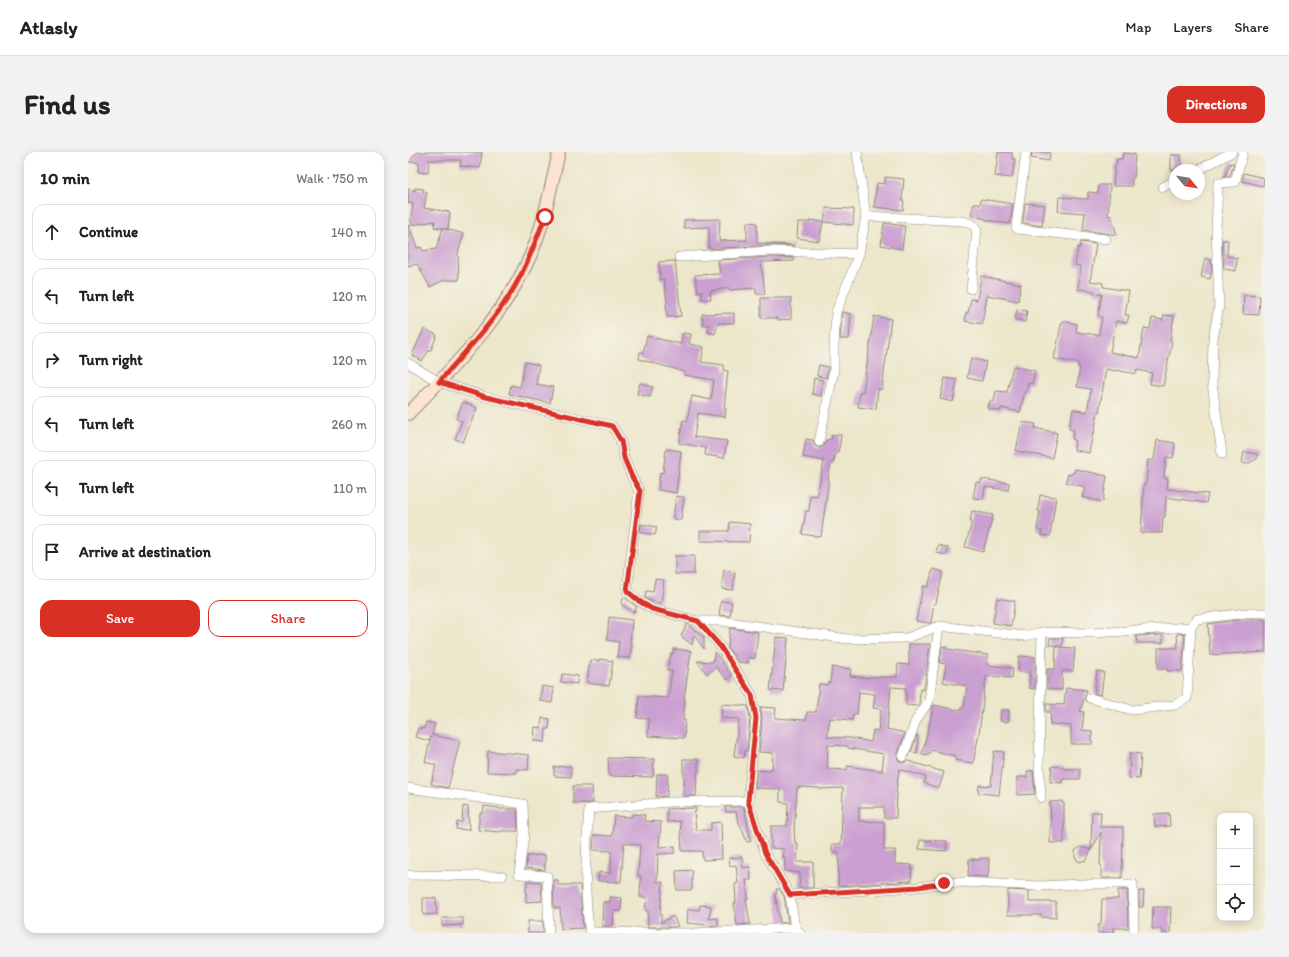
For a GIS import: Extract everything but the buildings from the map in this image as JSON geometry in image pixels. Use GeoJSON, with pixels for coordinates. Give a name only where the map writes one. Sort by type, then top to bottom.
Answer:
{"type":"FeatureCollection","features":[{"type":"Feature","properties":{"kind":"street"},"geometry":{"type":"LineString","coordinates":[[408,414],[439,382],[479,336],[505,302],[532,253],[545,217],[559,152]]}},
{"type":"Feature","properties":{"kind":"street"},"geometry":{"type":"LineString","coordinates":[[819,442],[834,370],[836,312],[859,254],[866,216],[857,152]]}},
{"type":"Feature","properties":{"kind":"street"},"geometry":{"type":"LineString","coordinates":[[1026,152],[1016,228],[1106,239]]}},
{"type":"Feature","properties":{"kind":"street"},"geometry":{"type":"LineString","coordinates":[[1205,166],[1232,152]]}},
{"type":"Feature","properties":{"kind":"street"},"geometry":{"type":"LineString","coordinates":[[1222,454],[1212,384],[1213,339],[1219,306],[1216,229],[1218,182],[1235,182],[1244,152]]}},
{"type":"Feature","properties":{"kind":"street"},"geometry":{"type":"LineString","coordinates":[[1163,187],[1169,184]]}},
{"type":"Feature","properties":{"kind":"street"},"geometry":{"type":"LineString","coordinates":[[866,216],[963,221],[972,224],[976,230],[971,289]]}},
{"type":"Feature","properties":{"kind":"street"},"geometry":{"type":"LineString","coordinates":[[679,257],[771,251],[859,254]]}},
{"type":"Feature","properties":{"kind":"street"},"geometry":{"type":"LineString","coordinates":[[408,363],[439,382],[486,397],[612,426],[621,441],[624,458],[640,491],[627,591],[652,609],[698,621],[722,621],[848,640],[907,638],[939,626],[1025,636],[1042,632],[1093,633],[1191,627]]}},
{"type":"Feature","properties":{"kind":"street"},"geometry":{"type":"LineString","coordinates":[[1090,698],[1132,710],[1175,705],[1188,698],[1191,627],[1197,619],[1265,613]]}},
{"type":"Feature","properties":{"kind":"street"},"geometry":{"type":"LineString","coordinates":[[694,933],[797,930],[790,895],[765,853],[748,801],[756,718],[752,695],[720,646],[698,621]]}},
{"type":"Feature","properties":{"kind":"street"},"geometry":{"type":"LineString","coordinates":[[903,757],[916,720],[929,701],[939,626]]}},
{"type":"Feature","properties":{"kind":"street"},"geometry":{"type":"LineString","coordinates":[[1041,798],[1039,763],[1042,632]]}},
{"type":"Feature","properties":{"kind":"street"},"geometry":{"type":"LineString","coordinates":[[408,788],[523,804],[524,835],[519,874],[547,876],[549,933]]}},
{"type":"Feature","properties":{"kind":"street"},"geometry":{"type":"LineString","coordinates":[[688,933],[590,933],[587,918],[586,878],[589,809],[670,802],[748,801]]}},
{"type":"Feature","properties":{"kind":"street"},"geometry":{"type":"LineString","coordinates":[[408,876],[502,876]]}},
{"type":"Feature","properties":{"kind":"street"},"geometry":{"type":"LineString","coordinates":[[790,895],[918,887],[964,882],[1039,886],[1133,884],[1134,933]]}},
{"type":"Feature","properties":{"kind":"route"},"geometry":{"type":"LineString","coordinates":[[545,217],[532,253],[505,302],[479,336],[439,382],[486,397],[612,426],[621,441],[624,458],[640,491],[627,591],[652,609],[698,621],[720,646],[752,695],[756,718],[748,801],[765,853],[790,895],[918,887],[944,883]]}}]}
